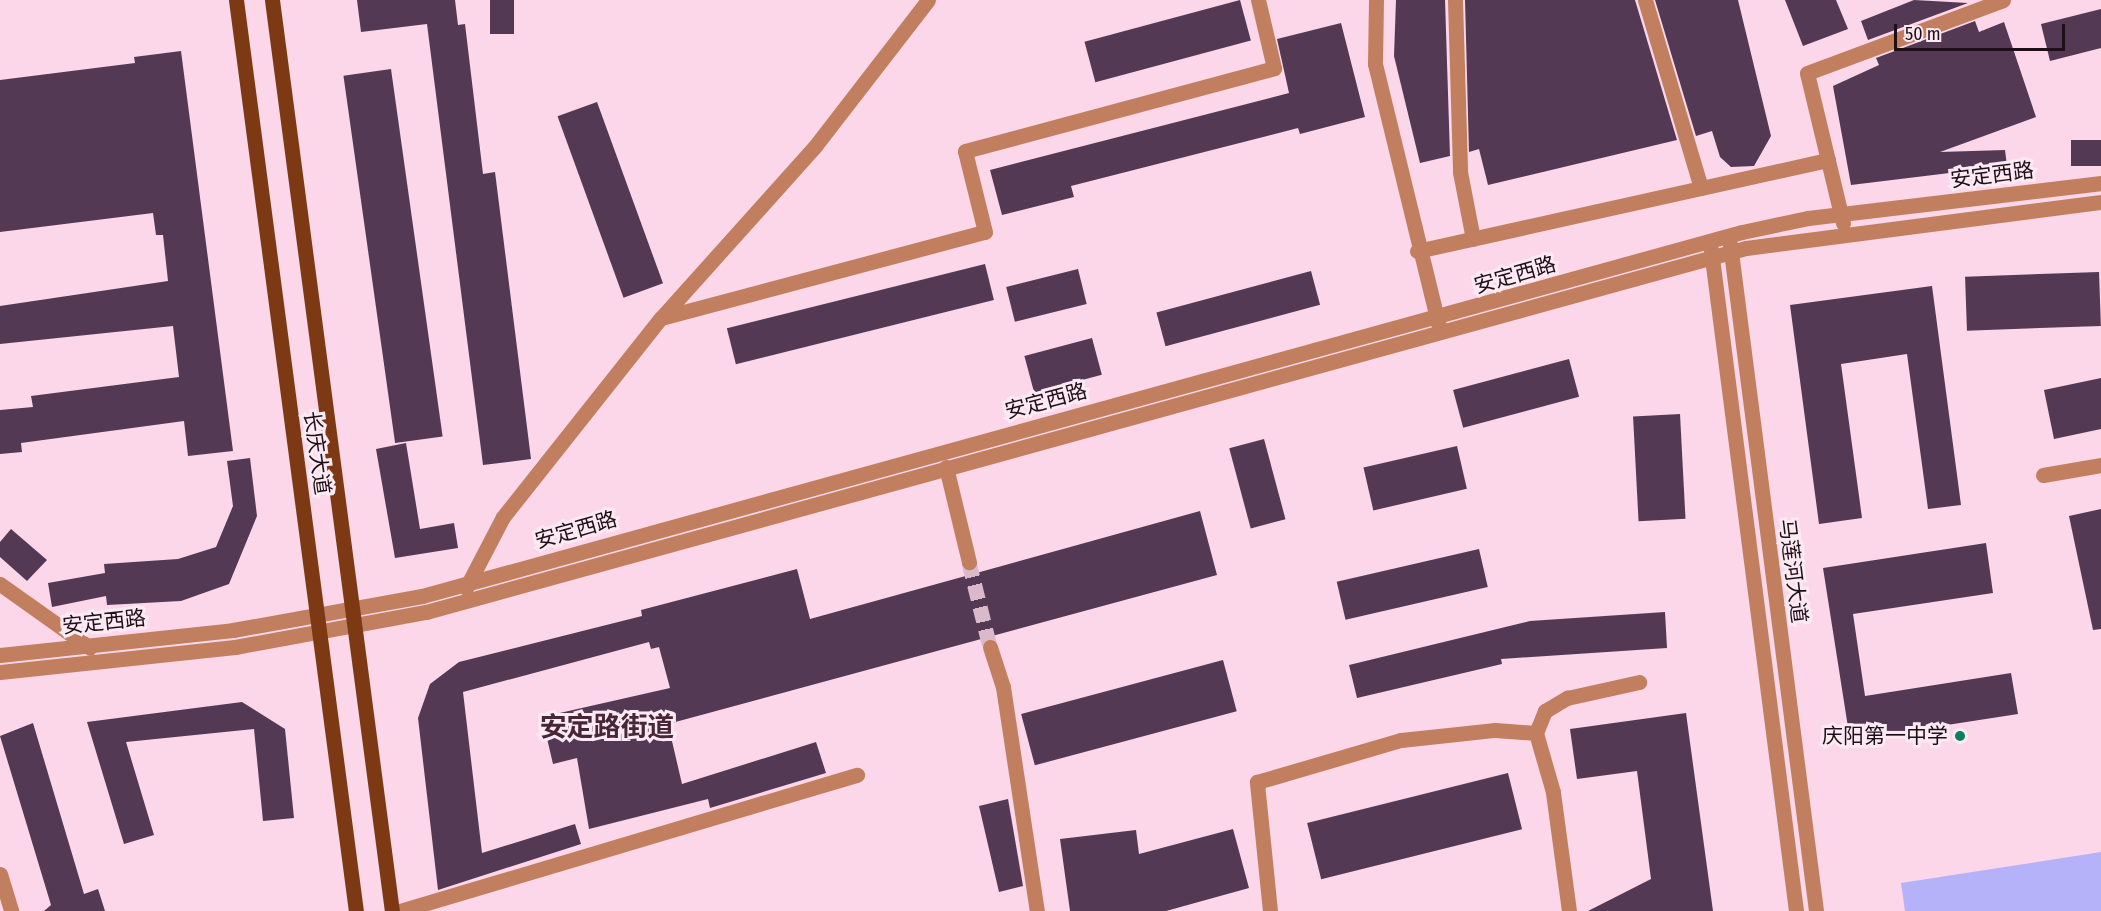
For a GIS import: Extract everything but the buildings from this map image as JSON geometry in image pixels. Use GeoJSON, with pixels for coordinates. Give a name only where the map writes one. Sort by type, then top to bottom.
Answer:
{"type":"FeatureCollection","features":[{"type":"Feature","properties":{"kind":"main road","name":"长庆大道"},"geometry":{"type":"LineString","coordinates":[[236,0],[356,911]]}},
{"type":"Feature","properties":{"kind":"main road","name":"长庆大道"},"geometry":{"type":"LineString","coordinates":[[272,0],[392,911]]}},
{"type":"Feature","properties":{"kind":"street"},"geometry":{"type":"LineString","coordinates":[[457,603],[502,517],[661,318],[816,145],[928,0]]}},
{"type":"Feature","properties":{"kind":"street"},"geometry":{"type":"LineString","coordinates":[[661,318],[985,232],[965,151],[1274,68],[1258,0]]}},
{"type":"Feature","properties":{"kind":"street"},"geometry":{"type":"LineString","coordinates":[[1376,0],[1375,64],[1417,251],[1442,335]]}},
{"type":"Feature","properties":{"kind":"street"},"geometry":{"type":"LineString","coordinates":[[1455,0],[1460,172],[1473,239]]}},
{"type":"Feature","properties":{"kind":"street"},"geometry":{"type":"LineString","coordinates":[[1645,0],[1701,188]]}},
{"type":"Feature","properties":{"kind":"street"},"geometry":{"type":"LineString","coordinates":[[1844,231],[1807,73],[2003,0]]}},
{"type":"Feature","properties":{"kind":"street"},"geometry":{"type":"LineString","coordinates":[[1417,251],[1828,160]]}},
{"type":"Feature","properties":{"kind":"street","name":"安定西路"},"geometry":{"type":"LineString","coordinates":[[0,655],[317,616],[353,609],[468,582],[1437,319],[1729,236],[1841,214],[2101,183]]}},
{"type":"Feature","properties":{"kind":"street","name":"安定西路"},"geometry":{"type":"LineString","coordinates":[[0,672],[108,661],[319,633],[355,626],[457,603],[945,467],[1442,335],[1731,253],[1844,231],[2101,202]]}},
{"type":"Feature","properties":{"kind":"street","name":"马莲河大道"},"geometry":{"type":"LineString","coordinates":[[1729,236],[1816,911]]}},
{"type":"Feature","properties":{"kind":"street","name":"马莲河大道"},"geometry":{"type":"LineString","coordinates":[[1710,241],[1796,911]]}},
{"type":"Feature","properties":{"kind":"street"},"geometry":{"type":"LineString","coordinates":[[2043,475],[2101,465]]}},
{"type":"Feature","properties":{"kind":"street"},"geometry":{"type":"LineString","coordinates":[[945,467],[969,562]]}},
{"type":"Feature","properties":{"kind":"street"},"geometry":{"type":"LineString","coordinates":[[0,584],[108,661]]}},
{"type":"Feature","properties":{"kind":"street"},"geometry":{"type":"LineString","coordinates":[[990,647],[1003,687],[1037,911]]}},
{"type":"Feature","properties":{"kind":"street"},"geometry":{"type":"LineString","coordinates":[[1569,911],[1553,792],[1536,733],[1545,711],[1567,698],[1639,682]]}},
{"type":"Feature","properties":{"kind":"street"},"geometry":{"type":"LineString","coordinates":[[1270,911],[1257,782],[1401,740],[1495,730],[1536,733]]}},
{"type":"Feature","properties":{"kind":"street"},"geometry":{"type":"LineString","coordinates":[[400,911],[857,776]]}},
{"type":"Feature","properties":{"kind":"street"},"geometry":{"type":"LineString","coordinates":[[0,874],[11,911]]}},
{"type":"Feature","properties":{"kind":"shaded area"},"geometry":{"type":"Polygon","coordinates":[[[2101,852],[2101,911],[1905,911],[1901,883],[2101,852]]]}},
{"type":"Feature","properties":{"kind":"tunnel"},"geometry":{"type":"LineString","coordinates":[[969,562],[990,647]]}},
{"type":"Feature","properties":{"kind":"place","name":"庆阳第一中学"},"geometry":{"type":"Point","coordinates":[1960,736]}},
{"type":"Feature","properties":{"kind":"district","name":"安定路街道"},"geometry":{"type":"Point","coordinates":[607,728]}}]}
